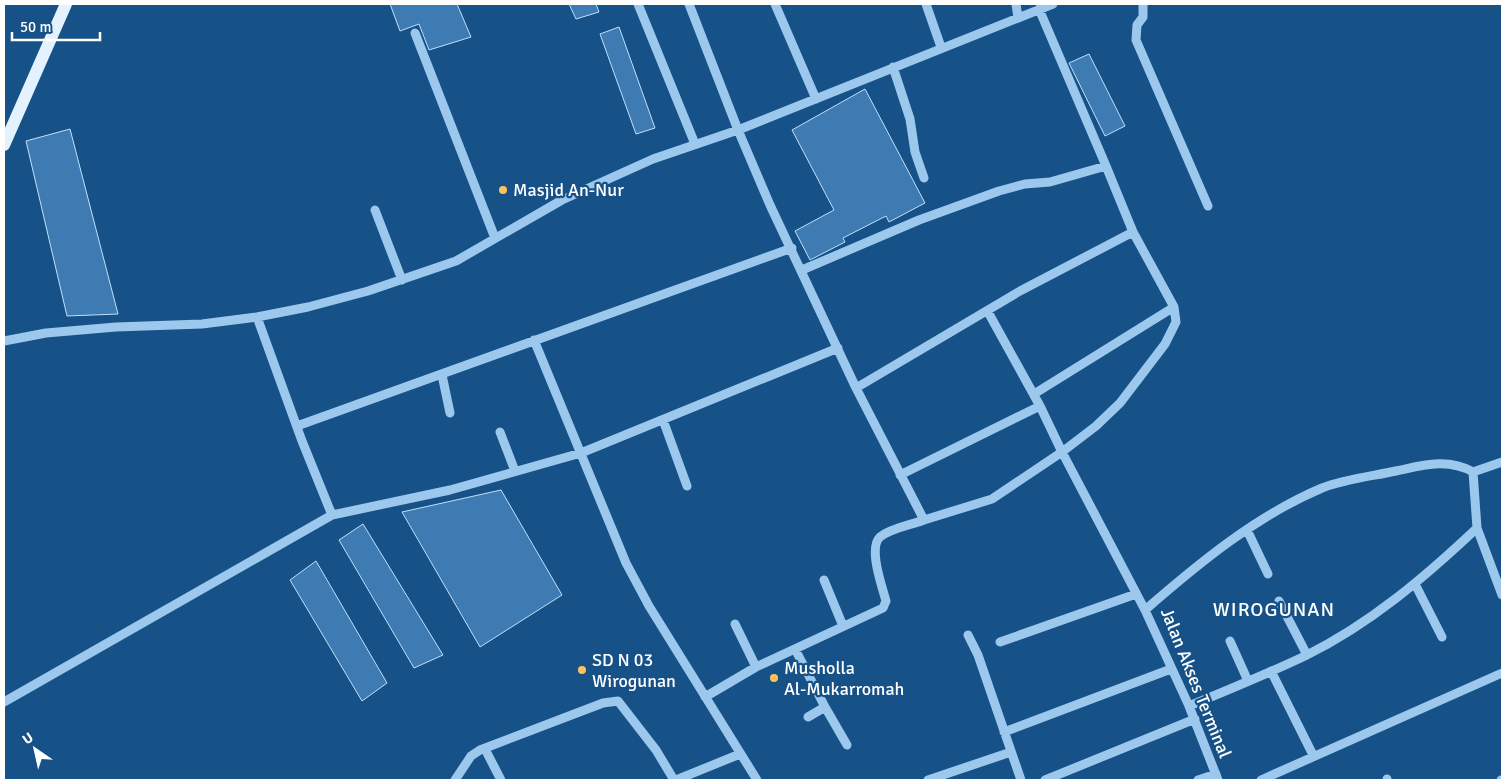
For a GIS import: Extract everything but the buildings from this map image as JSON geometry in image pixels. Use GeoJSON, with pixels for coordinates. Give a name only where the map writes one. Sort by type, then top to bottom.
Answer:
{"type":"FeatureCollection","features":[{"type":"Feature","properties":{"kind":"main road"},"geometry":{"type":"LineString","coordinates":[[4,146],[66,4]]}},
{"type":"Feature","properties":{"kind":"street"},"geometry":{"type":"LineString","coordinates":[[638,4],[695,144]]}},
{"type":"Feature","properties":{"kind":"street"},"geometry":{"type":"LineString","coordinates":[[689,4],[738,130],[856,388],[924,520]]}},
{"type":"Feature","properties":{"kind":"street"},"geometry":{"type":"LineString","coordinates":[[775,4],[816,99]]}},
{"type":"Feature","properties":{"kind":"street"},"geometry":{"type":"LineString","coordinates":[[926,4],[942,47]]}},
{"type":"Feature","properties":{"kind":"street"},"geometry":{"type":"LineString","coordinates":[[1016,4],[1018,18]]}},
{"type":"Feature","properties":{"kind":"street"},"geometry":{"type":"LineString","coordinates":[[4,341],[46,333],[116,327],[202,324],[257,317],[308,307],[402,280],[456,260],[588,187],[653,159],[738,130],[1053,4]]}},
{"type":"Feature","properties":{"kind":"street"},"geometry":{"type":"LineString","coordinates":[[1142,4],[1144,17],[1137,25],[1136,40],[1208,206]]}},
{"type":"Feature","properties":{"kind":"street"},"geometry":{"type":"LineString","coordinates":[[705,697],[756,668],[885,605],[875,555],[875,546],[880,538],[924,520],[992,499],[1064,456],[1120,403],[1146,372],[1165,344],[1176,322],[1174,307],[1133,232],[1040,9]]}},
{"type":"Feature","properties":{"kind":"street"},"geometry":{"type":"LineString","coordinates":[[415,33],[495,238]]}},
{"type":"Feature","properties":{"kind":"street"},"geometry":{"type":"LineString","coordinates":[[892,68],[910,118],[915,152],[924,178]]}},
{"type":"Feature","properties":{"kind":"street"},"geometry":{"type":"LineString","coordinates":[[802,270],[919,220],[999,191],[1024,184],[1050,182],[1106,166]]}},
{"type":"Feature","properties":{"kind":"street"},"geometry":{"type":"LineString","coordinates":[[375,210],[402,280]]}},
{"type":"Feature","properties":{"kind":"street"},"geometry":{"type":"LineString","coordinates":[[856,388],[939,338],[988,312],[1020,291],[1133,232]]}},
{"type":"Feature","properties":{"kind":"street"},"geometry":{"type":"LineString","coordinates":[[297,426],[792,248]]}},
{"type":"Feature","properties":{"kind":"street"},"geometry":{"type":"LineString","coordinates":[[1034,394],[1174,307]]}},
{"type":"Feature","properties":{"kind":"street"},"geometry":{"type":"LineString","coordinates":[[988,312],[1034,394],[1064,456],[1145,610]]}},
{"type":"Feature","properties":{"kind":"street"},"geometry":{"type":"LineString","coordinates":[[257,317],[332,515]]}},
{"type":"Feature","properties":{"kind":"street"},"geometry":{"type":"LineString","coordinates":[[534,340],[626,563],[649,606],[757,780]]}},
{"type":"Feature","properties":{"kind":"street"},"geometry":{"type":"LineString","coordinates":[[4,702],[332,515],[450,490],[582,453],[838,348]]}},
{"type":"Feature","properties":{"kind":"street"},"geometry":{"type":"LineString","coordinates":[[442,375],[450,412]]}},
{"type":"Feature","properties":{"kind":"street"},"geometry":{"type":"LineString","coordinates":[[900,475],[1040,406]]}},
{"type":"Feature","properties":{"kind":"street"},"geometry":{"type":"LineString","coordinates":[[663,420],[687,486]]}},
{"type":"Feature","properties":{"kind":"street"},"geometry":{"type":"LineString","coordinates":[[500,432],[514,471]]}},
{"type":"Feature","properties":{"kind":"street"},"geometry":{"type":"LineString","coordinates":[[1502,462],[1473,472],[1477,528],[1502,595]]}},
{"type":"Feature","properties":{"kind":"street","name":"Jalan Akses Terminal"},"geometry":{"type":"LineString","coordinates":[[1217,777],[1195,719],[1145,610],[1200,562],[1290,503],[1324,487],[1436,463],[1453,464],[1473,472]]}},
{"type":"Feature","properties":{"kind":"street"},"geometry":{"type":"LineString","coordinates":[[1189,706],[1307,655],[1386,607],[1415,584],[1477,528]]}},
{"type":"Feature","properties":{"kind":"street"},"geometry":{"type":"LineString","coordinates":[[1247,530],[1268,574]]}},
{"type":"Feature","properties":{"kind":"street"},"geometry":{"type":"LineString","coordinates":[[824,580],[843,626]]}},
{"type":"Feature","properties":{"kind":"street"},"geometry":{"type":"LineString","coordinates":[[1415,584],[1442,638]]}},
{"type":"Feature","properties":{"kind":"street"},"geometry":{"type":"LineString","coordinates":[[1000,642],[1136,594]]}},
{"type":"Feature","properties":{"kind":"street"},"geometry":{"type":"LineString","coordinates":[[1279,601],[1307,655]]}},
{"type":"Feature","properties":{"kind":"street"},"geometry":{"type":"LineString","coordinates":[[735,624],[756,668]]}},
{"type":"Feature","properties":{"kind":"street"},"geometry":{"type":"LineString","coordinates":[[968,634],[978,655],[1021,780]]}},
{"type":"Feature","properties":{"kind":"street"},"geometry":{"type":"LineString","coordinates":[[1230,641],[1248,681]]}},
{"type":"Feature","properties":{"kind":"street"},"geometry":{"type":"LineString","coordinates":[[795,649],[825,707],[848,745]]}},
{"type":"Feature","properties":{"kind":"street"},"geometry":{"type":"LineString","coordinates":[[1004,732],[1170,668]]}},
{"type":"Feature","properties":{"kind":"street"},"geometry":{"type":"LineString","coordinates":[[1271,671],[1314,755]]}},
{"type":"Feature","properties":{"kind":"street"},"geometry":{"type":"LineString","coordinates":[[1262,780],[1314,755],[1502,673]]}},
{"type":"Feature","properties":{"kind":"street"},"geometry":{"type":"LineString","coordinates":[[455,780],[471,756],[485,749],[603,703],[618,701],[656,750],[675,780],[740,754]]}},
{"type":"Feature","properties":{"kind":"street"},"geometry":{"type":"LineString","coordinates":[[808,717],[825,707]]}},
{"type":"Feature","properties":{"kind":"street"},"geometry":{"type":"LineString","coordinates":[[1045,780],[1195,719]]}},
{"type":"Feature","properties":{"kind":"street"},"geometry":{"type":"LineString","coordinates":[[485,749],[501,780]]}},
{"type":"Feature","properties":{"kind":"street"},"geometry":{"type":"LineString","coordinates":[[928,780],[1011,752]]}},
{"type":"Feature","properties":{"kind":"street"},"geometry":{"type":"LineString","coordinates":[[1198,780],[1217,777]]}},
{"type":"Feature","properties":{"kind":"place","name":"Masjid An-Nur"},"geometry":{"type":"Point","coordinates":[503,190]}},
{"type":"Feature","properties":{"kind":"place","name":"SD N 03 Wirogunan"},"geometry":{"type":"Point","coordinates":[582,670]}},
{"type":"Feature","properties":{"kind":"place","name":"Musholla Al-Mukarromah"},"geometry":{"type":"Point","coordinates":[774,678]}},
{"type":"Feature","properties":{"kind":"district","name":"WIROGUNAN"},"geometry":{"type":"Point","coordinates":[1274,609]}}]}
